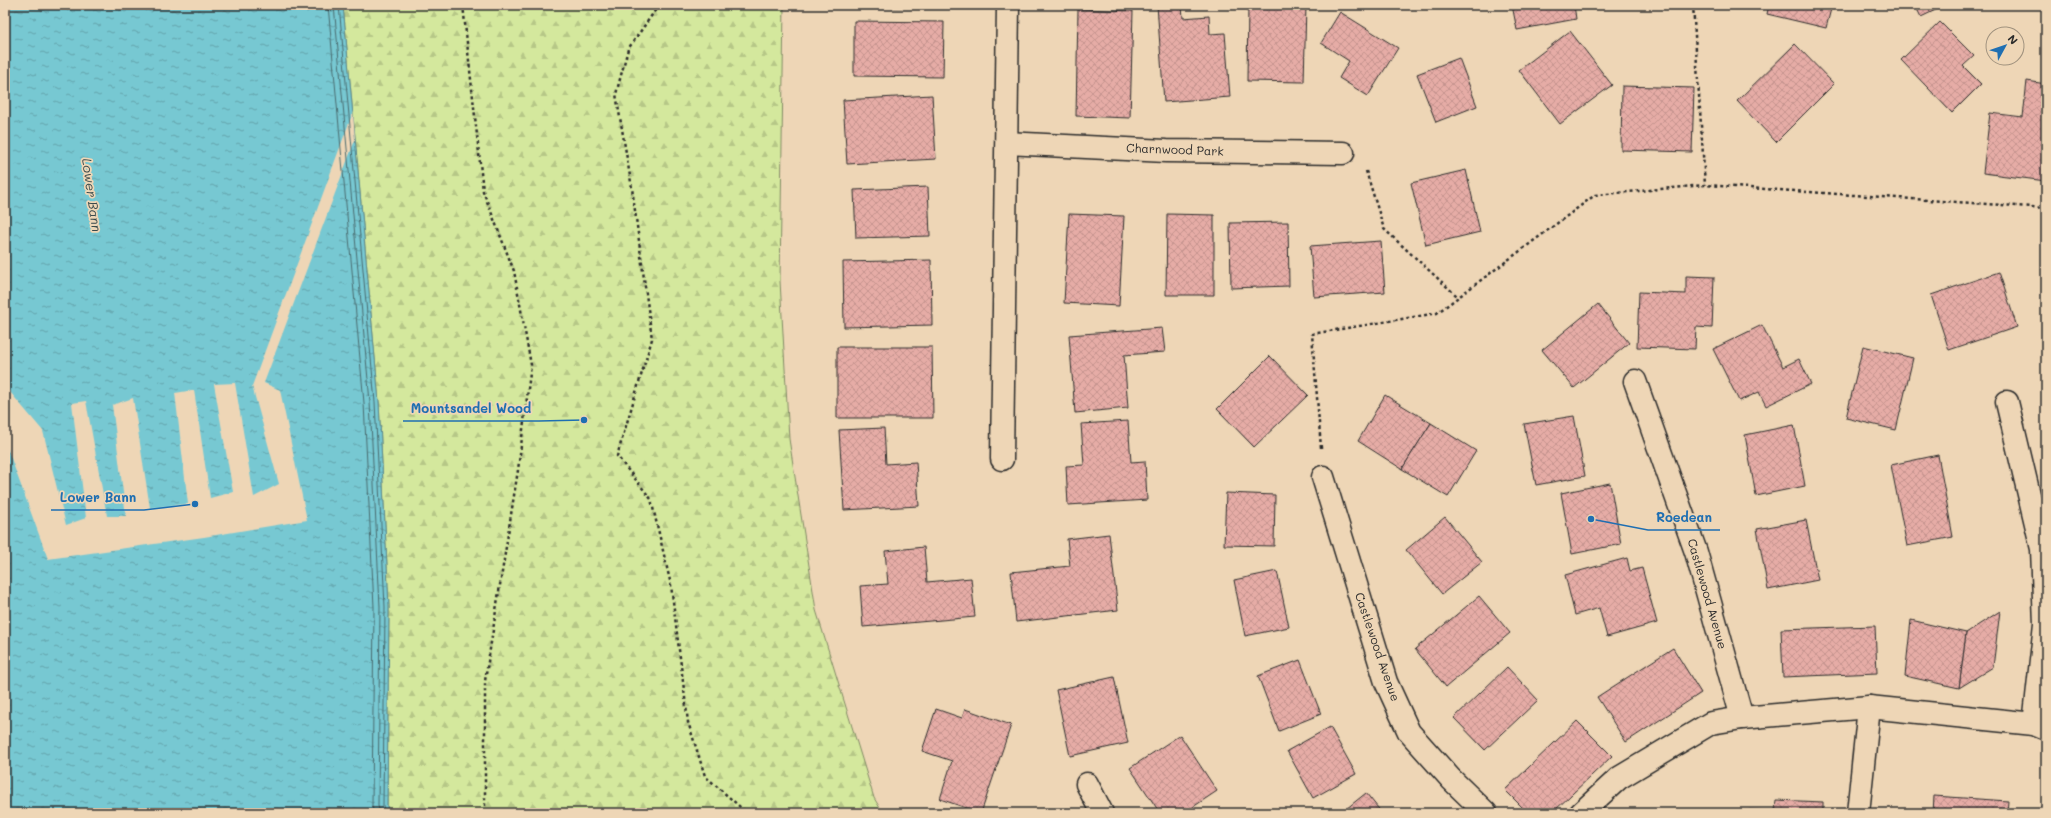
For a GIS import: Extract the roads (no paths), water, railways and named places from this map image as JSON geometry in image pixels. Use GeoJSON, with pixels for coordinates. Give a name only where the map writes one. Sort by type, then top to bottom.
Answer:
{"type":"FeatureCollection","features":[{"type":"Feature","properties":{"kind":"street"},"geometry":{"type":"LineString","coordinates":[[1002,459],[1008,5]]}},
{"type":"Feature","properties":{"kind":"street","name":"Charnwood Park"},"geometry":{"type":"LineString","coordinates":[[1007,143],[1166,150],[1343,153]]}},
{"type":"Feature","properties":{"kind":"street","name":"Castlewood Avenue"},"geometry":{"type":"LineString","coordinates":[[1635,381],[1696,552],[1742,718]]}},
{"type":"Feature","properties":{"kind":"street"},"geometry":{"type":"LineString","coordinates":[[1581,813],[1618,778],[1710,723],[1742,718],[1869,707],[2040,727],[2045,624],[2042,549],[2007,402]]}},
{"type":"Feature","properties":{"kind":"street","name":"Castlewood Avenue"},"geometry":{"type":"LineString","coordinates":[[1323,477],[1386,682],[1409,732],[1451,779],[1486,813]]}},
{"type":"Feature","properties":{"kind":"street"},"geometry":{"type":"LineString","coordinates":[[1858,813],[1869,707]]}},
{"type":"Feature","properties":{"kind":"street"},"geometry":{"type":"LineString","coordinates":[[1087,784],[1102,813]]}},
{"type":"Feature","properties":{"kind":"water","name":"Lower Bann"},"geometry":{"type":"Polygon","coordinates":[[[5,5],[343,5],[379,402],[389,607],[387,806],[389,813],[5,813],[5,5]]]}},
{"type":"Feature","properties":{"kind":"place","name":"Mountsandel Wood"},"geometry":{"type":"Point","coordinates":[584,420]}},
{"type":"Feature","properties":{"kind":"place","name":"Lower Bann"},"geometry":{"type":"Point","coordinates":[195,504]}},
{"type":"Feature","properties":{"kind":"place","name":"Roedean"},"geometry":{"type":"Point","coordinates":[1591,519]}}]}
